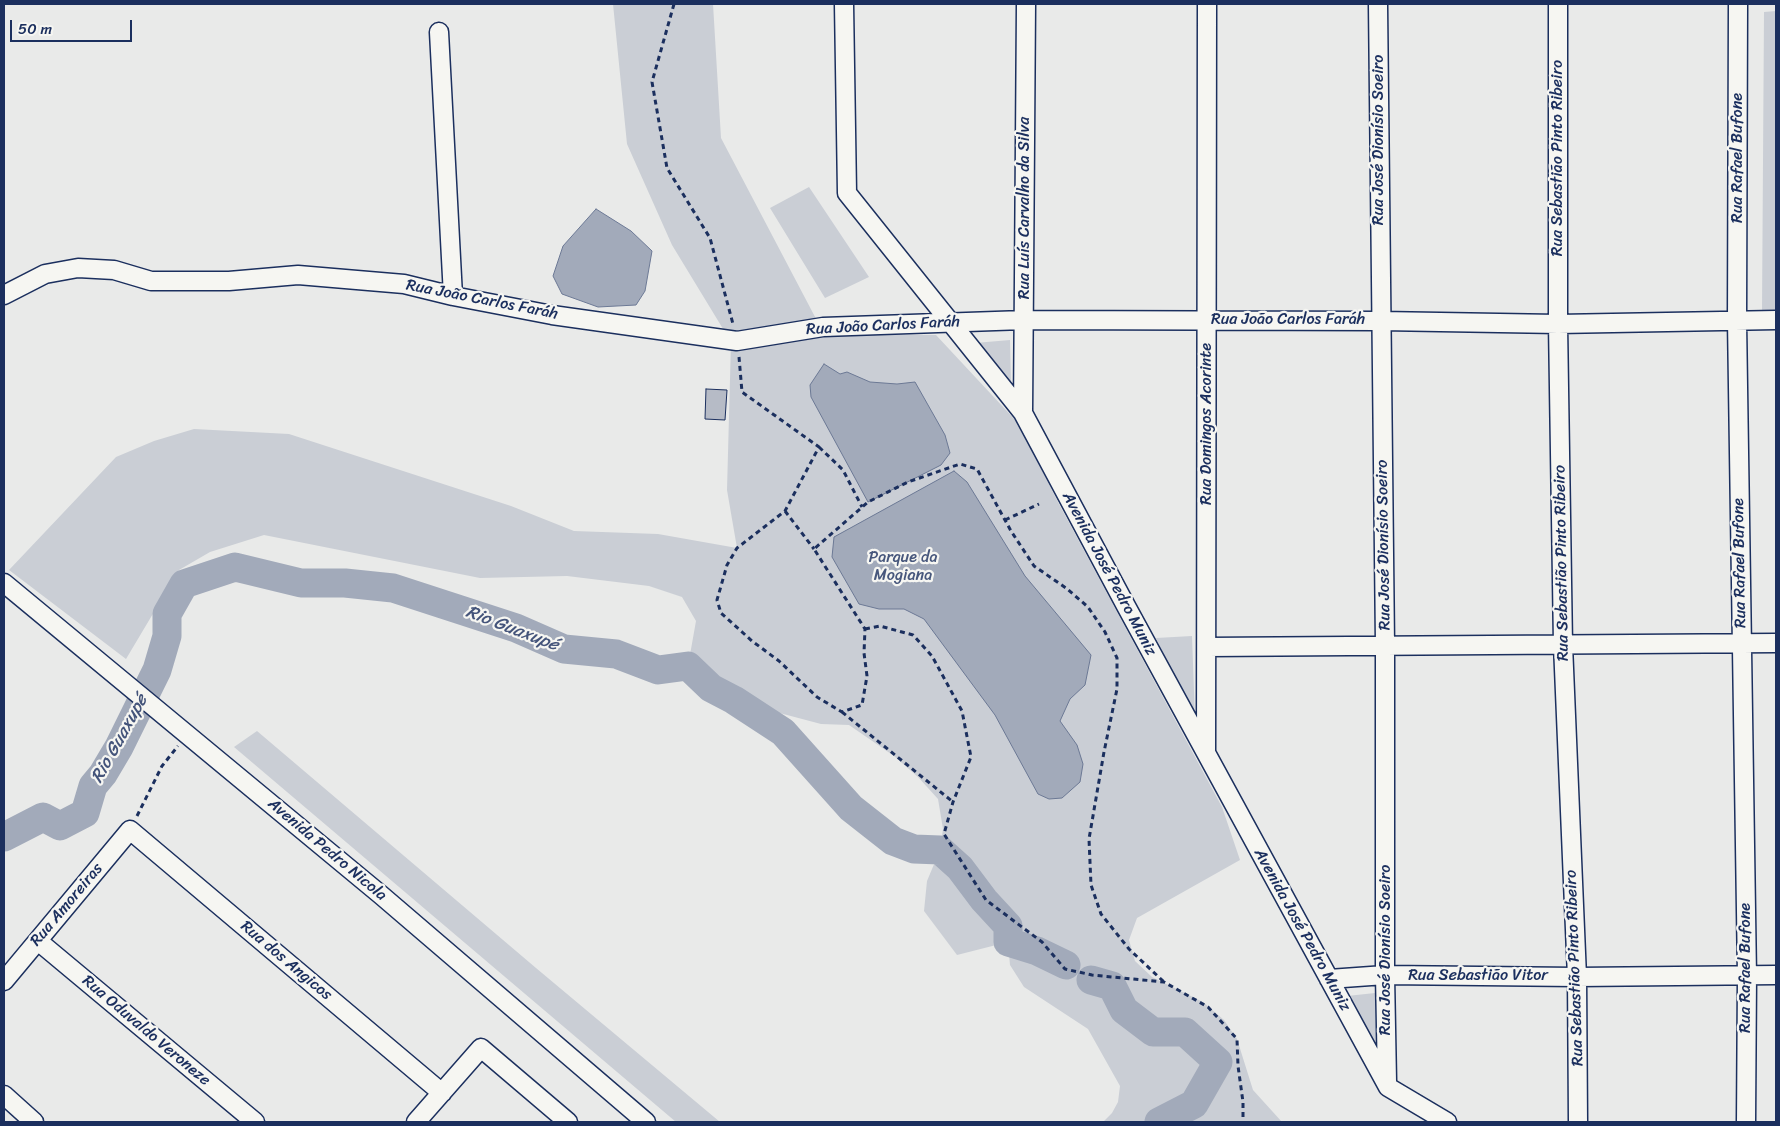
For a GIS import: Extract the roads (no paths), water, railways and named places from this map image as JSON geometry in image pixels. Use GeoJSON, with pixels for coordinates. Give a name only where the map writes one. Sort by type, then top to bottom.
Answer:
{"type":"FeatureCollection","features":[{"type":"Feature","properties":{"kind":"street","name":"Avenida José Pedro Muniz"},"geometry":{"type":"LineString","coordinates":[[844,4],[847,193],[1023,413],[1206,754],[1388,1086],[1447,1122]]}},
{"type":"Feature","properties":{"kind":"street","name":"Rua Luís Carvalho da Silva"},"geometry":{"type":"LineString","coordinates":[[1023,413],[1026,4]]}},
{"type":"Feature","properties":{"kind":"street","name":"Rua Domingos Acorinte"},"geometry":{"type":"LineString","coordinates":[[1206,754],[1207,4]]}},
{"type":"Feature","properties":{"kind":"street","name":"Rua José Dionísio Soeiro"},"geometry":{"type":"LineString","coordinates":[[1378,4],[1386,645],[1385,975],[1388,1086]]}},
{"type":"Feature","properties":{"kind":"street","name":"Rua Sebastião Pinto Ribeiro"},"geometry":{"type":"LineString","coordinates":[[1558,4],[1558,324],[1563,645],[1577,977],[1578,1122]]}},
{"type":"Feature","properties":{"kind":"street","name":"Rua Rafael Bufone"},"geometry":{"type":"LineString","coordinates":[[1738,4],[1737,321],[1747,976],[1746,1122]]}},
{"type":"Feature","properties":{"kind":"street"},"geometry":{"type":"LineString","coordinates":[[438,32],[453,296]]}},
{"type":"Feature","properties":{"kind":"street","name":"Rua João Carlos Faráh"},"geometry":{"type":"LineString","coordinates":[[4,295],[45,274],[78,268],[114,270],[151,281],[229,281],[298,275],[404,284],[453,296],[552,314],[737,341],[823,327],[1024,320],[1381,320],[1558,324],[1776,320]]}},
{"type":"Feature","properties":{"kind":"street","name":"Avenida Pedro Nicola"},"geometry":{"type":"LineString","coordinates":[[4,583],[374,889],[646,1122]]}},
{"type":"Feature","properties":{"kind":"street"},"geometry":{"type":"LineString","coordinates":[[1206,648],[1776,643]]}},
{"type":"Feature","properties":{"kind":"street","name":"Rua Amoreiras"},"geometry":{"type":"LineString","coordinates":[[4,981],[130,830]]}},
{"type":"Feature","properties":{"kind":"street","name":"Rua dos Angicos"},"geometry":{"type":"LineString","coordinates":[[130,830],[442,1093]]}},
{"type":"Feature","properties":{"kind":"street","name":"Rua Oduvaldo Veroneze"},"geometry":{"type":"LineString","coordinates":[[38,940],[255,1122]]}},
{"type":"Feature","properties":{"kind":"street","name":"Rua Sebastião Vitor"},"geometry":{"type":"LineString","coordinates":[[1329,979],[1385,975],[1577,977],[1776,975]]}},
{"type":"Feature","properties":{"kind":"street"},"geometry":{"type":"LineString","coordinates":[[416,1122],[481,1048],[568,1122]]}},
{"type":"Feature","properties":{"kind":"street"},"geometry":{"type":"LineString","coordinates":[[4,1095],[34,1122]]}},
{"type":"Feature","properties":{"kind":"water"},"geometry":{"type":"Polygon","coordinates":[[[596,209],[631,231],[652,251],[645,291],[636,305],[598,307],[562,294],[553,276],[563,246],[596,209]]]}},
{"type":"Feature","properties":{"kind":"water"},"geometry":{"type":"Polygon","coordinates":[[[824,364],[840,374],[847,372],[870,382],[897,384],[915,382],[945,435],[950,453],[941,465],[868,502],[811,397],[810,385],[824,364]]]}},
{"type":"Feature","properties":{"kind":"water"},"geometry":{"type":"Polygon","coordinates":[[[954,471],[967,482],[1025,576],[1091,655],[1085,685],[1070,699],[1060,721],[1077,745],[1083,764],[1080,782],[1062,798],[1049,799],[1038,794],[995,715],[924,619],[904,609],[879,609],[859,604],[832,557],[834,537],[954,471]]]}},
{"type":"Feature","properties":{"kind":"waterway","name":"Rio Guaxupé"},"geometry":{"type":"LineString","coordinates":[[4,837],[43,817],[60,826],[85,813],[93,786],[103,774],[119,747],[157,670],[167,636],[167,614],[184,584],[235,567],[301,583],[345,583],[393,588],[516,628],[564,649],[616,654],[658,670],[688,666],[711,688],[734,700],[783,732],[851,808],[893,841],[914,849],[940,850],[960,868],[984,900],[1008,926],[1008,942],[1037,951],[1066,965]]}},
{"type":"Feature","properties":{"kind":"waterway","name":"Rio Guaxupé"},"geometry":{"type":"LineString","coordinates":[[1091,980],[1112,986],[1124,1010],[1153,1032],[1185,1032],[1218,1062],[1194,1104],[1159,1122]]}},
{"type":"Feature","properties":{"kind":"park label","name":"Parque da Mogiana"},"geometry":{"type":"Point","coordinates":[903,567]}}]}
